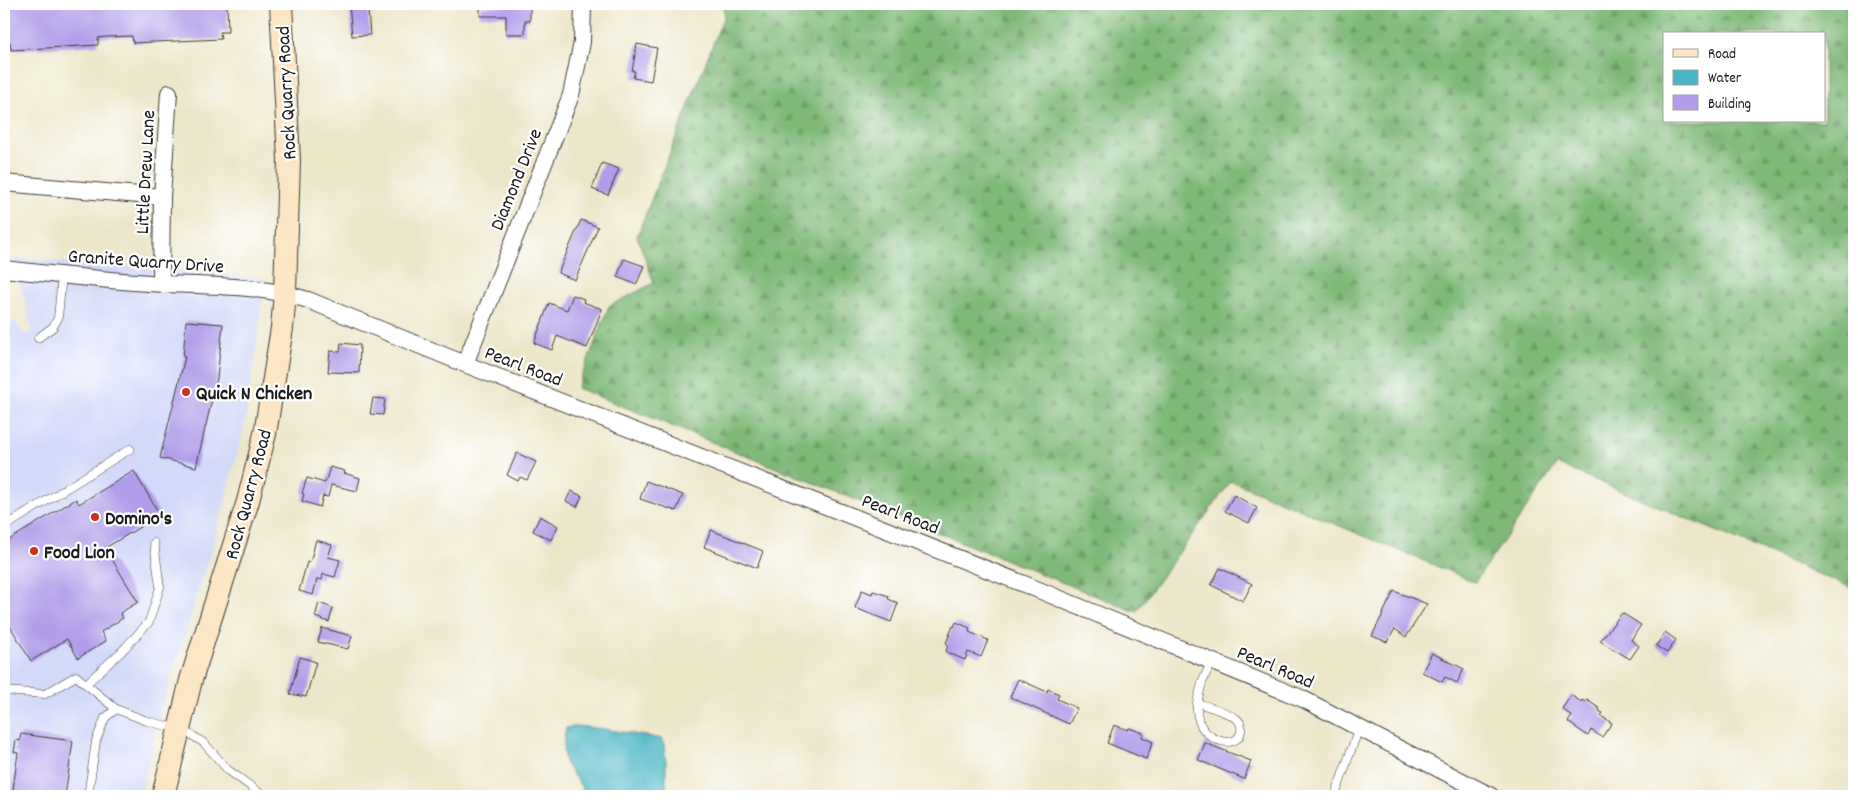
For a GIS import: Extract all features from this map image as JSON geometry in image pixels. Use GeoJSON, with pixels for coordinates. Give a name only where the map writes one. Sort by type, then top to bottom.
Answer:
{"type":"FeatureCollection","features":[{"type":"Feature","properties":{"kind":"main road","name":"Rock Quarry Road"},"geometry":{"type":"LineString","coordinates":[[163,796],[191,680],[248,501],[265,434],[282,328],[285,293],[289,160],[281,4]]}},
{"type":"Feature","properties":{"kind":"street","name":"Diamond Drive"},"geometry":{"type":"LineString","coordinates":[[465,364],[571,95],[582,42],[583,4]]}},
{"type":"Feature","properties":{"kind":"street","name":"Little Drew Lane"},"geometry":{"type":"LineString","coordinates":[[161,284],[162,197],[170,93]]}},
{"type":"Feature","properties":{"kind":"street"},"geometry":{"type":"LineString","coordinates":[[4,184],[162,197]]}},
{"type":"Feature","properties":{"kind":"street","name":"Granite Quarry Drive"},"geometry":{"type":"LineString","coordinates":[[4,269],[161,284],[264,289],[285,293]]}},
{"type":"Feature","properties":{"kind":"street","name":"Pearl Road"},"geometry":{"type":"LineString","coordinates":[[285,293],[308,300],[465,364],[1028,586],[1303,700],[1491,796]]}},
{"type":"Feature","properties":{"kind":"lane"},"geometry":{"type":"LineString","coordinates":[[38,338],[53,327],[58,318],[62,275]]}},
{"type":"Feature","properties":{"kind":"lane"},"geometry":{"type":"LineString","coordinates":[[4,527],[130,449]]}},
{"type":"Feature","properties":{"kind":"lane"},"geometry":{"type":"LineString","coordinates":[[86,684],[122,651],[149,622],[160,587],[154,543]]}},
{"type":"Feature","properties":{"kind":"lane"},"geometry":{"type":"LineString","coordinates":[[1197,703],[1236,718],[1242,726],[1242,731],[1237,739],[1232,742],[1225,742],[1208,735],[1197,720],[1197,703],[1202,683],[1211,662]]}},
{"type":"Feature","properties":{"kind":"lane"},"geometry":{"type":"LineString","coordinates":[[4,691],[45,694],[76,676],[116,709],[147,721],[179,729],[204,743],[228,770],[264,796]]}},
{"type":"Feature","properties":{"kind":"lane"},"geometry":{"type":"LineString","coordinates":[[88,796],[96,741],[104,718],[116,709]]}},
{"type":"Feature","properties":{"kind":"lane"},"geometry":{"type":"LineString","coordinates":[[1337,790],[1359,728]]}},
{"type":"Feature","properties":{"kind":"shaded area"},"geometry":{"type":"Polygon","coordinates":[[[14,258],[264,279],[258,337],[245,423],[215,539],[158,719],[141,796],[4,796],[4,328],[15,321],[24,334],[32,331],[14,258]]]}},
{"type":"Feature","properties":{"kind":"green space"},"geometry":{"type":"Polygon","coordinates":[[[723,4],[1854,4],[1854,589],[1557,464],[1475,582],[1231,481],[1136,612],[577,388],[609,306],[654,283],[637,236],[724,16],[723,4]]]}},
{"type":"Feature","properties":{"kind":"water"},"geometry":{"type":"Polygon","coordinates":[[[576,726],[663,739],[666,761],[666,796],[585,796],[566,764],[564,755],[563,746],[566,728],[576,726]]]}},
{"type":"Feature","properties":{"kind":"building"},"geometry":{"type":"Polygon","coordinates":[[[7,4],[96,4],[97,6],[227,4],[228,32],[220,32],[221,39],[133,43],[132,36],[106,37],[98,38],[98,45],[11,50],[10,42],[4,43],[4,11],[7,11],[7,4]]]}},
{"type":"Feature","properties":{"kind":"building"},"geometry":{"type":"Polygon","coordinates":[[[349,4],[362,4],[362,11],[368,10],[370,35],[352,36],[349,4]]]}},
{"type":"Feature","properties":{"kind":"building"},"geometry":{"type":"Polygon","coordinates":[[[480,6],[530,6],[530,21],[525,21],[525,34],[506,34],[506,16],[480,16],[480,6]]]}},
{"type":"Feature","properties":{"kind":"building"},"geometry":{"type":"Polygon","coordinates":[[[637,44],[657,48],[651,81],[633,78],[635,71],[632,71],[637,44]]]}},
{"type":"Feature","properties":{"kind":"building"},"geometry":{"type":"Polygon","coordinates":[[[602,163],[619,169],[608,195],[592,189],[602,163]]]}},
{"type":"Feature","properties":{"kind":"building"},"geometry":{"type":"Polygon","coordinates":[[[581,220],[598,227],[575,280],[558,273],[581,220]]]}},
{"type":"Feature","properties":{"kind":"building"},"geometry":{"type":"Polygon","coordinates":[[[624,259],[644,266],[635,284],[617,277],[624,259]]]}},
{"type":"Feature","properties":{"kind":"building"},"geometry":{"type":"Polygon","coordinates":[[[573,295],[584,299],[583,302],[602,309],[587,348],[557,336],[552,350],[534,343],[549,303],[567,310],[573,295]]]}},
{"type":"Feature","properties":{"kind":"building"},"geometry":{"type":"Polygon","coordinates":[[[186,321],[223,324],[217,378],[196,467],[160,458],[185,357],[183,357],[186,321]]]}},
{"type":"Feature","properties":{"kind":"building"},"geometry":{"type":"Polygon","coordinates":[[[341,343],[360,345],[359,373],[328,372],[330,351],[340,352],[341,343]]]}},
{"type":"Feature","properties":{"kind":"building"},"geometry":{"type":"Polygon","coordinates":[[[373,398],[385,399],[383,415],[370,414],[373,398]]]}},
{"type":"Feature","properties":{"kind":"building"},"geometry":{"type":"Polygon","coordinates":[[[517,453],[536,462],[527,480],[520,477],[518,481],[507,475],[517,453]]]}},
{"type":"Feature","properties":{"kind":"building"},"geometry":{"type":"Polygon","coordinates":[[[330,467],[360,478],[357,491],[331,485],[328,497],[323,496],[320,507],[302,501],[304,494],[302,493],[307,478],[325,483],[330,467]]]}},
{"type":"Feature","properties":{"kind":"building"},"geometry":{"type":"Polygon","coordinates":[[[134,471],[160,515],[105,548],[138,602],[120,613],[123,618],[101,632],[106,641],[78,658],[67,639],[31,661],[4,616],[4,543],[76,499],[79,504],[134,471]]]}},
{"type":"Feature","properties":{"kind":"building"},"geometry":{"type":"Polygon","coordinates":[[[646,481],[683,495],[676,511],[640,499],[646,481]]]}},
{"type":"Feature","properties":{"kind":"building"},"geometry":{"type":"Polygon","coordinates":[[[571,491],[582,496],[577,507],[566,501],[571,491]]]}},
{"type":"Feature","properties":{"kind":"building"},"geometry":{"type":"Polygon","coordinates":[[[1234,495],[1257,508],[1249,523],[1225,511],[1234,495]]]}},
{"type":"Feature","properties":{"kind":"building"},"geometry":{"type":"Polygon","coordinates":[[[540,516],[558,526],[551,540],[533,531],[540,516]]]}},
{"type":"Feature","properties":{"kind":"building"},"geometry":{"type":"Polygon","coordinates":[[[711,530],[763,551],[757,568],[704,547],[711,530]]]}},
{"type":"Feature","properties":{"kind":"building"},"geometry":{"type":"Polygon","coordinates":[[[316,540],[332,545],[328,557],[340,560],[335,577],[323,574],[322,580],[317,579],[313,595],[299,591],[307,562],[310,563],[316,540]]]}},
{"type":"Feature","properties":{"kind":"building"},"geometry":{"type":"Polygon","coordinates":[[[1220,568],[1252,584],[1243,601],[1211,585],[1220,568]]]}},
{"type":"Feature","properties":{"kind":"building"},"geometry":{"type":"Polygon","coordinates":[[[862,590],[872,594],[873,591],[889,596],[888,599],[898,603],[891,622],[855,608],[862,590]]]}},
{"type":"Feature","properties":{"kind":"building"},"geometry":{"type":"Polygon","coordinates":[[[1394,591],[1427,604],[1406,637],[1395,629],[1387,642],[1372,636],[1394,591]]]}},
{"type":"Feature","properties":{"kind":"building"},"geometry":{"type":"Polygon","coordinates":[[[319,603],[333,608],[329,622],[315,617],[319,603]]]}},
{"type":"Feature","properties":{"kind":"building"},"geometry":{"type":"Polygon","coordinates":[[[1622,613],[1641,625],[1631,640],[1639,646],[1630,659],[1600,641],[1622,613]]]}},
{"type":"Feature","properties":{"kind":"building"},"geometry":{"type":"Polygon","coordinates":[[[956,622],[970,628],[969,632],[988,640],[981,657],[968,652],[965,660],[946,652],[948,644],[946,643],[956,622]]]}},
{"type":"Feature","properties":{"kind":"building"},"geometry":{"type":"Polygon","coordinates":[[[322,628],[352,636],[348,649],[318,642],[322,628]]]}},
{"type":"Feature","properties":{"kind":"building"},"geometry":{"type":"Polygon","coordinates":[[[1665,632],[1676,640],[1667,653],[1656,646],[1665,632]]]}},
{"type":"Feature","properties":{"kind":"building"},"geometry":{"type":"Polygon","coordinates":[[[1432,653],[1464,669],[1457,683],[1445,677],[1442,682],[1422,672],[1432,653]]]}},
{"type":"Feature","properties":{"kind":"building"},"geometry":{"type":"Polygon","coordinates":[[[300,657],[316,662],[306,697],[290,694],[300,657]]]}},
{"type":"Feature","properties":{"kind":"building"},"geometry":{"type":"Polygon","coordinates":[[[1018,679],[1047,692],[1048,689],[1059,694],[1057,699],[1077,708],[1069,724],[1010,697],[1018,679]]]}},
{"type":"Feature","properties":{"kind":"building"},"geometry":{"type":"Polygon","coordinates":[[[1571,695],[1581,702],[1582,700],[1585,702],[1587,700],[1600,709],[1599,711],[1603,713],[1601,716],[1612,723],[1602,737],[1591,730],[1588,736],[1568,722],[1572,716],[1562,709],[1571,695]]]}},
{"type":"Feature","properties":{"kind":"building"},"geometry":{"type":"Polygon","coordinates":[[[1114,725],[1143,733],[1142,737],[1153,742],[1146,759],[1107,743],[1114,725]]]}},
{"type":"Feature","properties":{"kind":"building"},"geometry":{"type":"Polygon","coordinates":[[[21,734],[73,741],[65,796],[12,796],[18,753],[14,752],[16,740],[20,741],[21,734]]]}},
{"type":"Feature","properties":{"kind":"building"},"geometry":{"type":"Polygon","coordinates":[[[1205,743],[1251,761],[1244,779],[1198,760],[1205,743]]]}},
{"type":"Feature","properties":{"kind":"waterway"},"geometry":{"type":"LineString","coordinates":[[669,796],[722,792],[757,796]]}},
{"type":"Feature","properties":{"kind":"place","name":"Quick N Chicken"},"geometry":{"type":"Point","coordinates":[186,392]}},
{"type":"Feature","properties":{"kind":"place","name":"Domino's"},"geometry":{"type":"Point","coordinates":[95,517]}},
{"type":"Feature","properties":{"kind":"place","name":"Food Lion"},"geometry":{"type":"Point","coordinates":[34,551]}}]}
